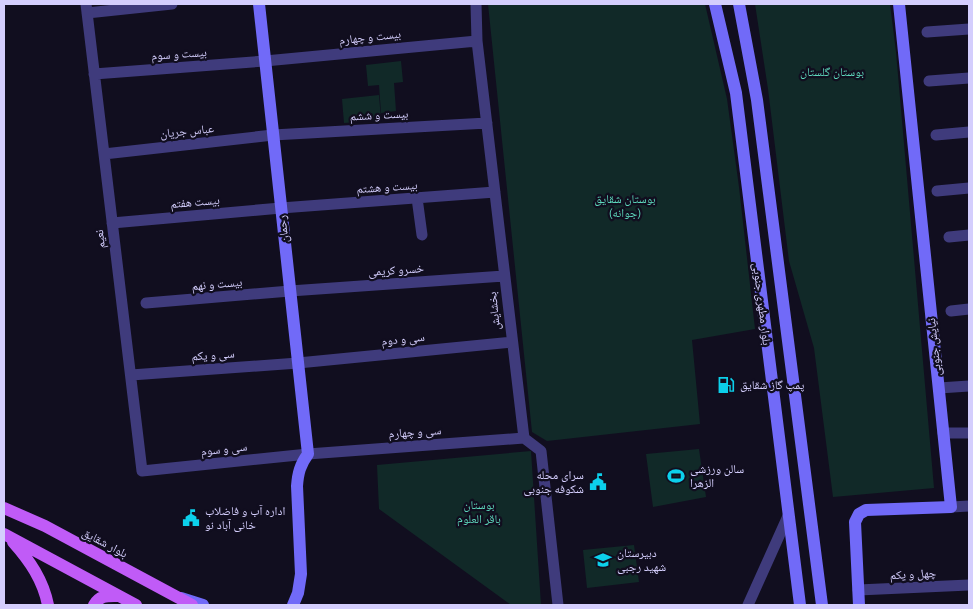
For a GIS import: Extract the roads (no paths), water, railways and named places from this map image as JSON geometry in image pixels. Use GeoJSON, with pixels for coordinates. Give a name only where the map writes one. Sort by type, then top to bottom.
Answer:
{"type":"FeatureCollection","features":[{"type":"Feature","properties":{"kind":"main road","name":"بلوار شقایق"},"geometry":{"type":"LineString","coordinates":[[4,508],[45,526],[192,605]]}},
{"type":"Feature","properties":{"kind":"main road"},"geometry":{"type":"LineString","coordinates":[[5,534],[136,605]]}},
{"type":"Feature","properties":{"kind":"main road"},"geometry":{"type":"LineString","coordinates":[[5,534],[22,552],[39,578],[45,591],[48,605]]}},
{"type":"Feature","properties":{"kind":"main road"},"geometry":{"type":"LineString","coordinates":[[94,605],[101,598],[118,596]]}},
{"type":"Feature","properties":{"kind":"street"},"geometry":{"type":"LineString","coordinates":[[87,8],[172,4]]}},
{"type":"Feature","properties":{"kind":"street","name":"رحمان"},"geometry":{"type":"LineString","coordinates":[[258,4],[308,454]]}},
{"type":"Feature","properties":{"kind":"street","name":"بخشایش"},"geometry":{"type":"LineString","coordinates":[[476,4],[477,41],[524,438]]}},
{"type":"Feature","properties":{"kind":"street","name":"بلوار مطهری جنوبی"},"geometry":{"type":"LineString","coordinates":[[715,4],[736,93],[800,605]]}},
{"type":"Feature","properties":{"kind":"street","name":"بلوار مطهری جنوبی"},"geometry":{"type":"LineString","coordinates":[[739,4],[757,100],[822,605]]}},
{"type":"Feature","properties":{"kind":"street","name":"نیایش جنوبی"},"geometry":{"type":"LineString","coordinates":[[899,4],[951,506]]}},
{"type":"Feature","properties":{"kind":"street","name":"نعیم"},"geometry":{"type":"LineString","coordinates":[[87,8],[142,471]]}},
{"type":"Feature","properties":{"kind":"street"},"geometry":{"type":"LineString","coordinates":[[927,32],[969,29]]}},
{"type":"Feature","properties":{"kind":"street","name":"بیست و چهارم"},"geometry":{"type":"LineString","coordinates":[[265,61],[477,41]]}},
{"type":"Feature","properties":{"kind":"street","name":"بیست و سوم"},"geometry":{"type":"LineString","coordinates":[[94,74],[265,61]]}},
{"type":"Feature","properties":{"kind":"street"},"geometry":{"type":"LineString","coordinates":[[928,81],[969,78]]}},
{"type":"Feature","properties":{"kind":"street","name":"بیست و ششم"},"geometry":{"type":"LineString","coordinates":[[273,135],[487,123]]}},
{"type":"Feature","properties":{"kind":"street"},"geometry":{"type":"LineString","coordinates":[[936,135],[969,132]]}},
{"type":"Feature","properties":{"kind":"street","name":"عباس جریان"},"geometry":{"type":"LineString","coordinates":[[104,154],[273,135]]}},
{"type":"Feature","properties":{"kind":"street"},"geometry":{"type":"LineString","coordinates":[[937,191],[969,188]]}},
{"type":"Feature","properties":{"kind":"street","name":"بیست و هشتم"},"geometry":{"type":"LineString","coordinates":[[281,208],[495,192]]}},
{"type":"Feature","properties":{"kind":"street"},"geometry":{"type":"LineString","coordinates":[[417,198],[422,235]]}},
{"type":"Feature","properties":{"kind":"street","name":"بیست هفتم"},"geometry":{"type":"LineString","coordinates":[[112,223],[281,208]]}},
{"type":"Feature","properties":{"kind":"street"},"geometry":{"type":"LineString","coordinates":[[949,237],[969,235]]}},
{"type":"Feature","properties":{"kind":"street","name":"خسرو کریمی"},"geometry":{"type":"LineString","coordinates":[[290,292],[504,276]]}},
{"type":"Feature","properties":{"kind":"street","name":"بیست و نهم"},"geometry":{"type":"LineString","coordinates":[[146,303],[290,292]]}},
{"type":"Feature","properties":{"kind":"street"},"geometry":{"type":"LineString","coordinates":[[951,310],[969,309]]}},
{"type":"Feature","properties":{"kind":"street","name":"سی و دوم"},"geometry":{"type":"LineString","coordinates":[[298,363],[512,342]]}},
{"type":"Feature","properties":{"kind":"street","name":"سی و یکم"},"geometry":{"type":"LineString","coordinates":[[131,375],[298,363]]}},
{"type":"Feature","properties":{"kind":"street"},"geometry":{"type":"LineString","coordinates":[[938,388],[969,386]]}},
{"type":"Feature","properties":{"kind":"street"},"geometry":{"type":"LineString","coordinates":[[943,433],[969,433]]}},
{"type":"Feature","properties":{"kind":"street"},"geometry":{"type":"LineString","coordinates":[[524,438],[541,451],[558,605]]}},
{"type":"Feature","properties":{"kind":"street","name":"سی و چهارم"},"geometry":{"type":"LineString","coordinates":[[308,454],[524,438]]}},
{"type":"Feature","properties":{"kind":"street"},"geometry":{"type":"LineString","coordinates":[[293,605],[298,593],[301,574],[298,472],[301,463],[308,454]]}},
{"type":"Feature","properties":{"kind":"street","name":"سی و سوم"},"geometry":{"type":"LineString","coordinates":[[142,471],[308,454]]}},
{"type":"Feature","properties":{"kind":"street"},"geometry":{"type":"LineString","coordinates":[[859,605],[855,522],[859,514],[866,510],[969,506]]}},
{"type":"Feature","properties":{"kind":"street"},"geometry":{"type":"LineString","coordinates":[[748,605],[788,516]]}},
{"type":"Feature","properties":{"kind":"street","name":"چهل و یکم"},"geometry":{"type":"LineString","coordinates":[[858,590],[969,584]]}},
{"type":"Feature","properties":{"kind":"street"},"geometry":{"type":"LineString","coordinates":[[175,596],[203,605]]}},
{"type":"Feature","properties":{"kind":"place","name":"پمپ گاز شقایق"},"geometry":{"type":"Point","coordinates":[726,385]}},
{"type":"Feature","properties":{"kind":"place","name":"سالن ورزشی الزهرا"},"geometry":{"type":"Point","coordinates":[676,476]}},
{"type":"Feature","properties":{"kind":"place","name":"سرای محله شکوفه جنوبی"},"geometry":{"type":"Point","coordinates":[598,482]}},
{"type":"Feature","properties":{"kind":"place","name":"اداره آب و فاضلاب خانی آباد نو"},"geometry":{"type":"Point","coordinates":[191,518]}},
{"type":"Feature","properties":{"kind":"place","name":"دبیرستان شهید رجبی"},"geometry":{"type":"Point","coordinates":[603,560]}},
{"type":"Feature","properties":{"kind":"park label","name":"بوستان گلستان"},"geometry":{"type":"Point","coordinates":[832,72]}},
{"type":"Feature","properties":{"kind":"park label","name":"بوستان شقایق (جوانه)"},"geometry":{"type":"Point","coordinates":[625,206]}},
{"type":"Feature","properties":{"kind":"park label","name":"بوستان باقر العلوم"},"geometry":{"type":"Point","coordinates":[479,512]}}]}
